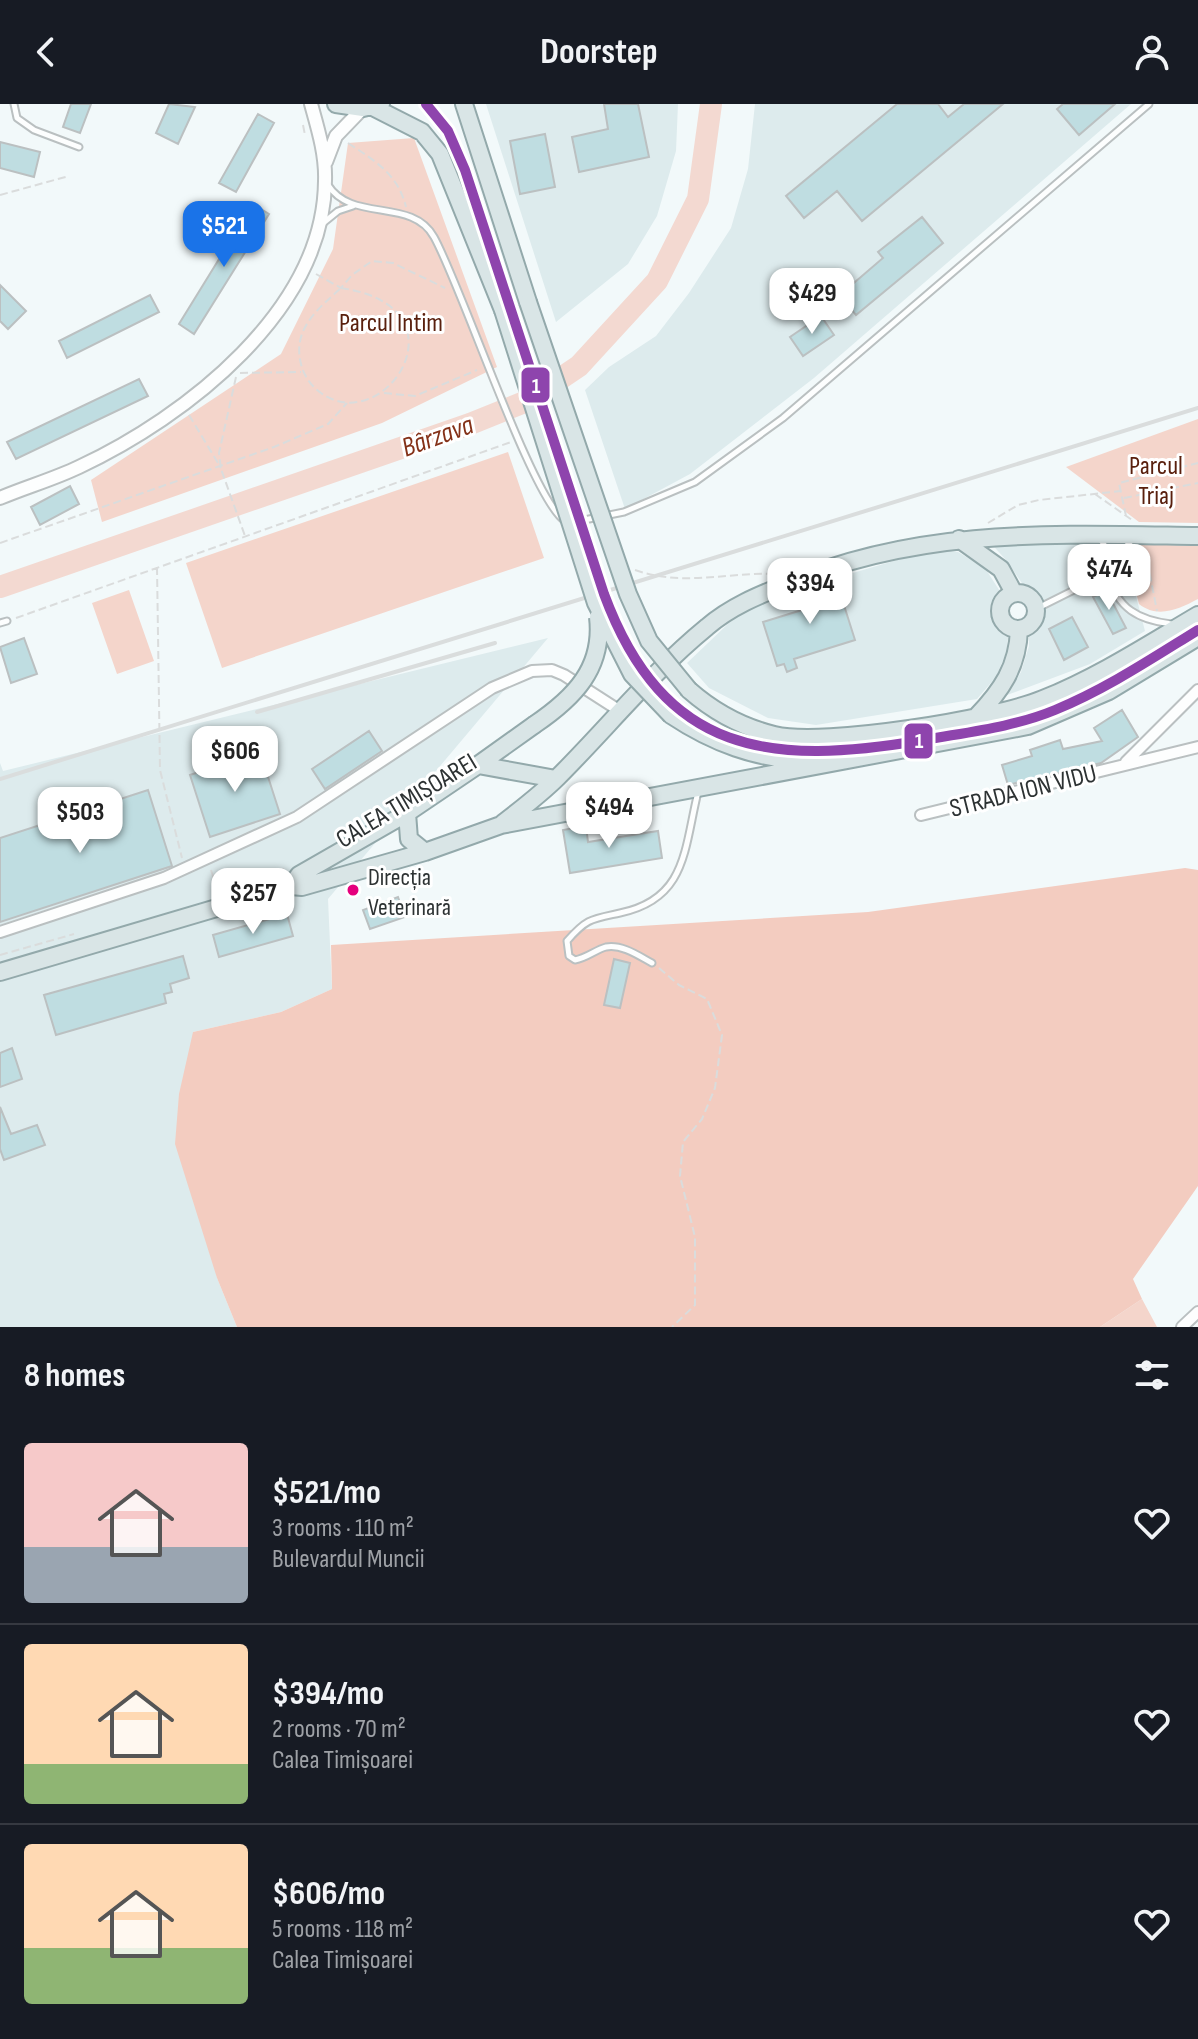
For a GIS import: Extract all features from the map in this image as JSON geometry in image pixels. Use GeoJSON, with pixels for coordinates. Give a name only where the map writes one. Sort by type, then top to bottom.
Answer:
{"type":"FeatureCollection","features":[{"type":"Feature","properties":{"kind":"main road"},"geometry":{"type":"LineString","coordinates":[[336,104],[372,106],[422,132],[440,154],[503,310],[596,603],[632,674],[671,715],[704,736],[743,752],[792,761],[833,761]]}},
{"type":"Feature","properties":{"kind":"main road"},"geometry":{"type":"LineString","coordinates":[[456,104],[480,160]]}},
{"type":"Feature","properties":{"kind":"main road"},"geometry":{"type":"LineString","coordinates":[[464,104],[480,160],[628,594],[649,641],[689,690],[732,720],[791,738],[818,739],[1017,709],[1070,688],[1198,615]]}},
{"type":"Feature","properties":{"kind":"main road","name":"CALEA TIMIȘOAREI"},"geometry":{"type":"LineString","coordinates":[[501,825],[556,779],[620,711],[709,625],[758,596],[845,562],[957,538],[1017,534],[1198,536]]}},
{"type":"Feature","properties":{"kind":"main road"},"geometry":{"type":"LineString","coordinates":[[957,538],[995,563],[1008,578],[1014,593]]}},
{"type":"Feature","properties":{"kind":"main road"},"geometry":{"type":"LineString","coordinates":[[1014,593],[1029,596],[1036,609],[1031,624],[1019,629],[1008,627],[1000,614],[1003,601],[1014,593]]}},
{"type":"Feature","properties":{"kind":"main road","name":"CALEA TIMIȘOAREI"},"geometry":{"type":"LineString","coordinates":[[291,886],[299,875],[407,813],[567,701],[592,669],[599,638],[596,603]]}},
{"type":"Feature","properties":{"kind":"main road"},"geometry":{"type":"LineString","coordinates":[[976,717],[1007,680],[1017,653],[1019,629]]}},
{"type":"Feature","properties":{"kind":"main road","name":"CALEA TIMIȘOAREI"},"geometry":{"type":"LineString","coordinates":[[0,972],[291,886],[302,887],[425,852],[501,825],[1028,726],[1109,691],[1198,637]]}},
{"type":"Feature","properties":{"kind":"main road","name":"CALEA TIMIȘOAREI"},"geometry":{"type":"LineString","coordinates":[[478,765],[556,779]]}},
{"type":"Feature","properties":{"kind":"main road"},"geometry":{"type":"LineString","coordinates":[[528,774],[534,797]]}},
{"type":"Feature","properties":{"kind":"main road"},"geometry":{"type":"LineString","coordinates":[[407,813],[409,839],[425,852]]}},
{"type":"Feature","properties":{"kind":"street"},"geometry":{"type":"LineString","coordinates":[[0,498],[80,466],[165,417],[219,375],[278,310],[306,268],[319,228],[324,165],[311,104]]}},
{"type":"Feature","properties":{"kind":"street"},"geometry":{"type":"LineString","coordinates":[[324,165],[336,136],[372,106]]}},
{"type":"Feature","properties":{"kind":"street"},"geometry":{"type":"LineString","coordinates":[[0,932],[184,868],[314,809],[492,688],[532,671],[552,670],[564,675],[620,711]]}},
{"type":"Feature","properties":{"kind":"street","name":"STRADA ION VIDU"},"geometry":{"type":"LineString","coordinates":[[1125,763],[1198,690]]}},
{"type":"Feature","properties":{"kind":"street","name":"STRADA ION VIDU"},"geometry":{"type":"LineString","coordinates":[[921,815],[1198,747]]}},
{"type":"Feature","properties":{"kind":"street"},"geometry":{"type":"LineString","coordinates":[[1182,1327],[1198,1312]]}},
{"type":"Feature","properties":{"kind":"lane"},"geometry":{"type":"LineString","coordinates":[[14,104],[17,118],[34,130],[79,147]]}},
{"type":"Feature","properties":{"kind":"lane"},"geometry":{"type":"LineString","coordinates":[[325,181],[340,199],[353,206],[408,216],[432,233],[540,488],[562,521],[582,523],[624,512],[695,482],[783,418],[1149,104]]}},
{"type":"Feature","properties":{"kind":"lane"},"geometry":{"type":"LineString","coordinates":[[319,228],[329,218],[353,206]]}},
{"type":"Feature","properties":{"kind":"lane"},"geometry":{"type":"LineString","coordinates":[[1095,535],[1109,555],[1108,573],[1126,610],[1141,618],[1180,626]]}},
{"type":"Feature","properties":{"kind":"lane"},"geometry":{"type":"LineString","coordinates":[[1036,609],[1108,573],[1115,558],[1139,535]]}},
{"type":"Feature","properties":{"kind":"lane"},"geometry":{"type":"LineString","coordinates":[[0,623],[7,621]]}},
{"type":"Feature","properties":{"kind":"lane"},"geometry":{"type":"LineString","coordinates":[[652,963],[624,949],[605,947],[590,958],[575,960],[569,956],[567,941],[583,922],[655,902],[671,888],[699,787]]}},
{"type":"Feature","properties":{"kind":"path"},"geometry":{"type":"LineString","coordinates":[[346,142],[386,168],[402,194],[406,208]]}},
{"type":"Feature","properties":{"kind":"path"},"geometry":{"type":"LineString","coordinates":[[0,195],[69,176]]}},
{"type":"Feature","properties":{"kind":"path"},"geometry":{"type":"LineString","coordinates":[[316,274],[341,288],[377,296],[392,304],[405,320],[409,343],[405,363],[383,393],[366,401],[347,403],[328,399],[313,388],[302,372],[299,339],[305,324],[341,288],[352,275],[372,261],[393,263],[445,288]]}},
{"type":"Feature","properties":{"kind":"path"},"geometry":{"type":"LineString","coordinates":[[383,393],[415,396],[477,370]]}},
{"type":"Feature","properties":{"kind":"path"},"geometry":{"type":"LineString","coordinates":[[221,469],[222,437],[237,373],[302,372]]}},
{"type":"Feature","properties":{"kind":"path"},"geometry":{"type":"LineString","coordinates":[[0,543],[221,469],[328,424],[347,403]]}},
{"type":"Feature","properties":{"kind":"path"},"geometry":{"type":"LineString","coordinates":[[188,412],[221,469],[245,536]]}},
{"type":"Feature","properties":{"kind":"path"},"geometry":{"type":"LineString","coordinates":[[7,621],[516,441]]}},
{"type":"Feature","properties":{"kind":"path"},"geometry":{"type":"LineString","coordinates":[[1126,516],[1119,483],[1198,463]]}},
{"type":"Feature","properties":{"kind":"path"},"geometry":{"type":"LineString","coordinates":[[1123,498],[1198,483]]}},
{"type":"Feature","properties":{"kind":"path"},"geometry":{"type":"LineString","coordinates":[[982,526],[1018,505],[1121,491]]}},
{"type":"Feature","properties":{"kind":"path"},"geometry":{"type":"LineString","coordinates":[[1094,494],[1140,525],[1139,535],[1157,612]]}},
{"type":"Feature","properties":{"kind":"path"},"geometry":{"type":"LineString","coordinates":[[157,566],[160,770],[184,868]]}},
{"type":"Feature","properties":{"kind":"path"},"geometry":{"type":"LineString","coordinates":[[629,567],[694,581],[736,572],[779,574]]}},
{"type":"Feature","properties":{"kind":"path"},"geometry":{"type":"LineString","coordinates":[[208,858],[219,894],[229,891]]}},
{"type":"Feature","properties":{"kind":"path"},"geometry":{"type":"LineString","coordinates":[[262,879],[285,869]]}},
{"type":"Feature","properties":{"kind":"path"},"geometry":{"type":"LineString","coordinates":[[0,955],[87,931]]}},
{"type":"Feature","properties":{"kind":"path"},"geometry":{"type":"LineString","coordinates":[[652,963],[679,985],[707,999],[722,1035],[715,1088],[702,1119],[683,1142],[680,1176],[695,1237],[695,1305],[672,1327]]}},
{"type":"Feature","properties":{"kind":"shaded area"},"geometry":{"type":"Polygon","coordinates":[[[486,104],[678,104],[676,151],[657,216],[628,264],[556,322],[486,104]]]}},
{"type":"Feature","properties":{"kind":"shaded area"},"geometry":{"type":"Polygon","coordinates":[[[755,104],[1131,104],[814,378],[690,474],[625,509],[585,390],[609,367],[656,336],[689,293],[731,228],[748,169],[755,104]]]}},
{"type":"Feature","properties":{"kind":"shaded area"},"geometry":{"type":"Polygon","coordinates":[[[988,540],[1122,542],[1145,631],[1090,664],[1007,695],[1021,672],[1029,646],[1029,630],[1036,622],[1039,608],[988,540]]]}},
{"type":"Feature","properties":{"kind":"shaded area"},"geometry":{"type":"Polygon","coordinates":[[[935,549],[958,552],[985,568],[1003,596],[997,609],[1000,624],[1009,632],[1006,653],[996,677],[977,699],[816,725],[768,718],[709,688],[687,663],[731,621],[767,598],[935,549]]]}},
{"type":"Feature","properties":{"kind":"shaded area"},"geometry":{"type":"Polygon","coordinates":[[[548,638],[328,899],[332,989],[281,1012],[193,1032],[217,1278],[237,1327],[0,1327],[0,763],[3,771],[548,638]]]}},
{"type":"Feature","properties":{"kind":"shaded area"},"geometry":{"type":"Polygon","coordinates":[[[1185,868],[1198,870],[1198,1186],[1133,1279],[1142,1299],[1100,1327],[237,1327],[217,1278],[175,1144],[179,1094],[193,1032],[281,1012],[332,989],[331,945],[868,912],[1185,868]]]}},
{"type":"Feature","properties":{"kind":"green space","name":"Parcul Intim"},"geometry":{"type":"Polygon","coordinates":[[[414,138],[497,367],[382,423],[102,522],[91,480],[281,354],[333,249],[348,143],[414,138]]]}},
{"type":"Feature","properties":{"kind":"green space","name":"Parcul Triaj"},"geometry":{"type":"Polygon","coordinates":[[[1198,419],[1198,523],[1139,522],[1066,467],[1198,419]]]}},
{"type":"Feature","properties":{"kind":"green space"},"geometry":{"type":"Polygon","coordinates":[[[508,452],[544,558],[222,668],[186,563],[508,452]]]}},
{"type":"Feature","properties":{"kind":"green space"},"geometry":{"type":"Polygon","coordinates":[[[1140,544],[1198,546],[1198,599],[1161,612],[1139,604],[1127,557],[1129,550],[1140,544]]]}},
{"type":"Feature","properties":{"kind":"green space"},"geometry":{"type":"Polygon","coordinates":[[[129,590],[154,661],[117,674],[92,603],[129,590]]]}},
{"type":"Feature","properties":{"kind":"green space"},"geometry":{"type":"Polygon","coordinates":[[[1142,1299],[1157,1327],[1100,1327],[1142,1299]]]}},
{"type":"Feature","properties":{"kind":"building"},"geometry":{"type":"Polygon","coordinates":[[[71,104],[91,104],[80,133],[63,127],[71,104]]]}},
{"type":"Feature","properties":{"kind":"building"},"geometry":{"type":"Polygon","coordinates":[[[169,104],[195,107],[178,144],[156,133],[169,104]]]}},
{"type":"Feature","properties":{"kind":"building"},"geometry":{"type":"Polygon","coordinates":[[[604,104],[638,104],[649,157],[579,172],[572,137],[608,129],[604,104]]]}},
{"type":"Feature","properties":{"kind":"building"},"geometry":{"type":"Polygon","coordinates":[[[897,104],[938,104],[948,117],[964,104],[1003,104],[862,221],[837,191],[804,218],[786,196],[897,104]]]}},
{"type":"Feature","properties":{"kind":"building"},"geometry":{"type":"Polygon","coordinates":[[[1063,104],[1115,104],[1079,135],[1057,109],[1063,104]]]}},
{"type":"Feature","properties":{"kind":"building"},"geometry":{"type":"Polygon","coordinates":[[[258,114],[274,123],[236,192],[219,183],[258,114]]]}},
{"type":"Feature","properties":{"kind":"building"},"geometry":{"type":"Polygon","coordinates":[[[545,134],[555,187],[520,194],[510,141],[545,134]]]}},
{"type":"Feature","properties":{"kind":"building"},"geometry":{"type":"Polygon","coordinates":[[[0,142],[40,152],[34,177],[0,168],[0,142]]]}},
{"type":"Feature","properties":{"kind":"building"},"geometry":{"type":"Polygon","coordinates":[[[253,204],[269,214],[194,334],[179,324],[253,204]]]}},
{"type":"Feature","properties":{"kind":"building"},"geometry":{"type":"Polygon","coordinates":[[[922,217],[943,243],[856,315],[840,295],[883,258],[878,252],[922,217]]]}},
{"type":"Feature","properties":{"kind":"building"},"geometry":{"type":"Polygon","coordinates":[[[0,285],[26,311],[8,329],[0,321],[0,285]]]}},
{"type":"Feature","properties":{"kind":"building"},"geometry":{"type":"Polygon","coordinates":[[[150,295],[159,312],[67,358],[59,341],[150,295]]]}},
{"type":"Feature","properties":{"kind":"building"},"geometry":{"type":"Polygon","coordinates":[[[821,316],[834,335],[803,356],[790,337],[821,316]]]}},
{"type":"Feature","properties":{"kind":"building"},"geometry":{"type":"Polygon","coordinates":[[[139,379],[148,396],[16,459],[7,442],[139,379]]]}},
{"type":"Feature","properties":{"kind":"building"},"geometry":{"type":"Polygon","coordinates":[[[70,486],[79,504],[40,525],[31,507],[70,486]]]}},
{"type":"Feature","properties":{"kind":"building"},"geometry":{"type":"Polygon","coordinates":[[[836,580],[855,640],[794,659],[797,668],[787,672],[784,664],[777,666],[763,622],[802,610],[797,595],[836,580]]]}},
{"type":"Feature","properties":{"kind":"building"},"geometry":{"type":"Polygon","coordinates":[[[1106,590],[1126,628],[1113,634],[1093,597],[1106,590]]]}},
{"type":"Feature","properties":{"kind":"building"},"geometry":{"type":"Polygon","coordinates":[[[1072,617],[1088,647],[1064,660],[1049,629],[1072,617]]]}},
{"type":"Feature","properties":{"kind":"building"},"geometry":{"type":"Polygon","coordinates":[[[24,638],[37,674],[11,683],[0,647],[24,638]]]}},
{"type":"Feature","properties":{"kind":"building"},"geometry":{"type":"Polygon","coordinates":[[[1122,710],[1138,737],[1101,763],[1008,785],[1002,765],[1032,756],[1030,750],[1060,740],[1063,749],[1102,741],[1094,728],[1122,710]]]}},
{"type":"Feature","properties":{"kind":"building"},"geometry":{"type":"Polygon","coordinates":[[[369,731],[382,751],[325,789],[312,769],[369,731]]]}},
{"type":"Feature","properties":{"kind":"building"},"geometry":{"type":"Polygon","coordinates":[[[260,752],[280,814],[210,837],[190,775],[260,752]]]}},
{"type":"Feature","properties":{"kind":"building"},"geometry":{"type":"Polygon","coordinates":[[[148,790],[172,866],[0,922],[0,838],[148,790]]]}},
{"type":"Feature","properties":{"kind":"building"},"geometry":{"type":"Polygon","coordinates":[[[586,826],[588,842],[658,831],[662,858],[570,873],[563,830],[586,826]]]}},
{"type":"Feature","properties":{"kind":"building"},"geometry":{"type":"Polygon","coordinates":[[[398,897],[405,917],[370,929],[363,910],[398,897]]]}},
{"type":"Feature","properties":{"kind":"building"},"geometry":{"type":"Polygon","coordinates":[[[287,914],[293,936],[219,957],[213,935],[287,914]]]}},
{"type":"Feature","properties":{"kind":"building"},"geometry":{"type":"Polygon","coordinates":[[[183,956],[189,978],[170,984],[172,992],[164,994],[166,1003],[56,1035],[44,995],[183,956]]]}},
{"type":"Feature","properties":{"kind":"building"},"geometry":{"type":"Polygon","coordinates":[[[614,959],[630,963],[620,1008],[604,1005],[614,959]]]}},
{"type":"Feature","properties":{"kind":"building"},"geometry":{"type":"Polygon","coordinates":[[[12,1048],[22,1079],[0,1087],[0,1053],[12,1048]]]}},
{"type":"Feature","properties":{"kind":"building"},"geometry":{"type":"Polygon","coordinates":[[[0,1107],[11,1134],[37,1125],[45,1145],[4,1160],[0,1149],[0,1107]]]}},
{"type":"Feature","properties":{"kind":"waterway","name":"Bârzava"},"geometry":{"type":"LineString","coordinates":[[0,587],[470,424],[527,401],[579,366],[657,281],[698,199],[711,104]]}},
{"type":"Feature","properties":{"kind":"railway"},"geometry":{"type":"LineString","coordinates":[[0,779],[1198,408]]}},
{"type":"Feature","properties":{"kind":"railway"},"geometry":{"type":"LineString","coordinates":[[257,712],[495,643]]}},
{"type":"Feature","properties":{"kind":"transit line","name":"1"},"geometry":{"type":"LineString","coordinates":[[426,104],[448,131],[465,170],[604,594],[629,648],[658,689],[691,718],[729,738],[771,748],[818,751],[924,740],[1023,721],[1055,710],[1128,673],[1198,630]]}},
{"type":"Feature","properties":{"kind":"place","name":"Direcția Veterinară"},"geometry":{"type":"Point","coordinates":[353,890]}}]}
